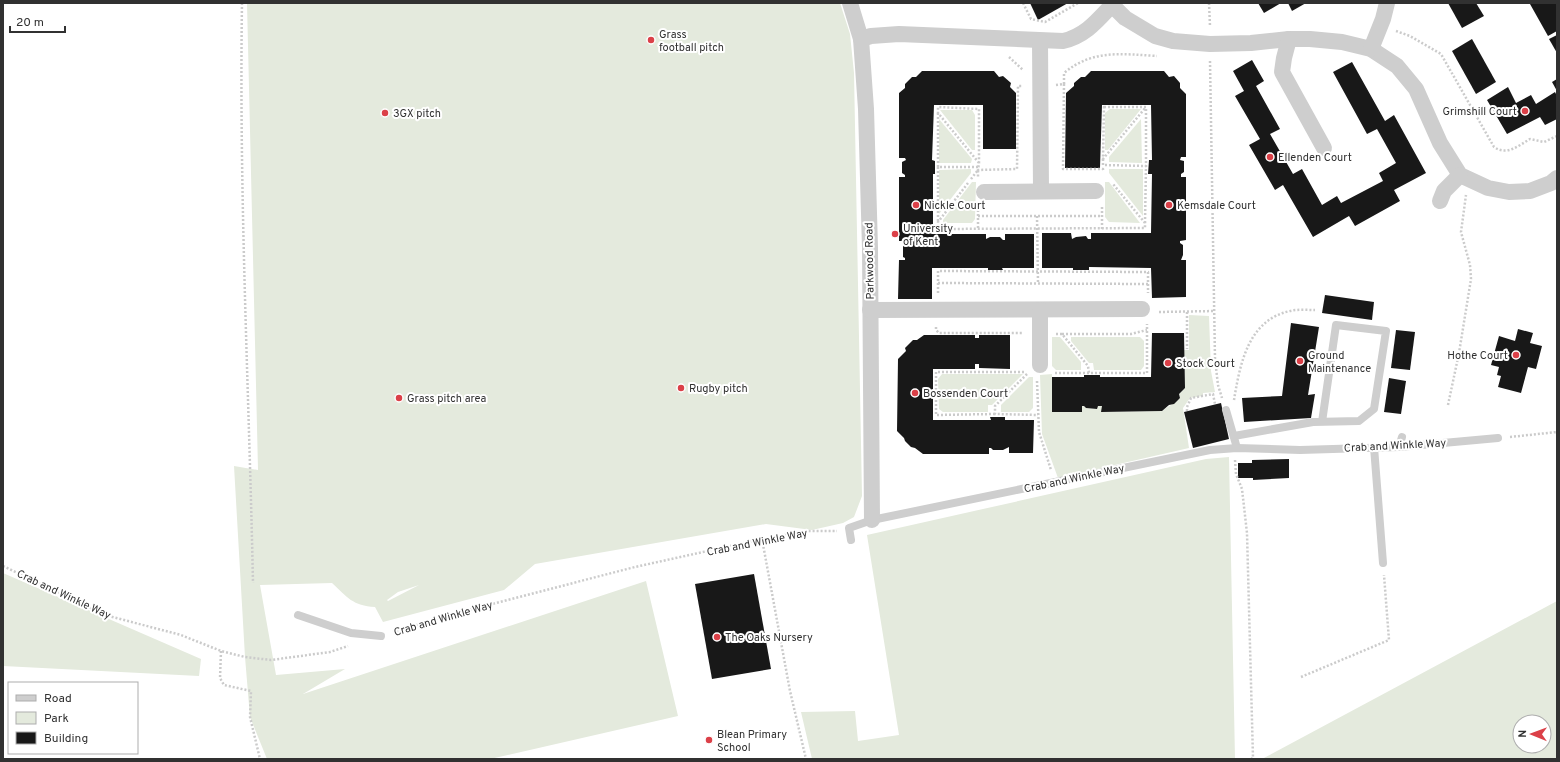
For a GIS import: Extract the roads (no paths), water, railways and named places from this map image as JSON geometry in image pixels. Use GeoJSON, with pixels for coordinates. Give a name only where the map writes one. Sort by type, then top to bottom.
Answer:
{"type":"FeatureCollection","features":[{"type":"Feature","properties":{"kind":"street","name":"Parkwood Road"},"geometry":{"type":"LineString","coordinates":[[850,3],[861,39],[866,109],[872,520]]}},
{"type":"Feature","properties":{"kind":"street"},"geometry":{"type":"LineString","coordinates":[[1372,49],[1387,3]]}},
{"type":"Feature","properties":{"kind":"street"},"geometry":{"type":"LineString","coordinates":[[861,39],[870,36],[899,34],[1055,41],[1074,38],[1090,28],[1111,4],[1125,18],[1155,36],[1173,41],[1210,44],[1251,43],[1289,39],[1342,42],[1372,49],[1397,66],[1416,89],[1440,143],[1466,178],[1488,188],[1509,192],[1530,191],[1551,183],[1557,178]]}},
{"type":"Feature","properties":{"kind":"street"},"geometry":{"type":"LineString","coordinates":[[1289,39],[1282,72],[1324,148]]}},
{"type":"Feature","properties":{"kind":"street"},"geometry":{"type":"LineString","coordinates":[[1040,40],[1034,85],[1041,191]]}},
{"type":"Feature","properties":{"kind":"street"},"geometry":{"type":"LineString","coordinates":[[1440,201],[1444,191],[1466,178]]}},
{"type":"Feature","properties":{"kind":"street"},"geometry":{"type":"LineString","coordinates":[[981,188],[1041,191],[1101,191]]}},
{"type":"Feature","properties":{"kind":"street"},"geometry":{"type":"LineString","coordinates":[[870,310],[1148,309]]}},
{"type":"Feature","properties":{"kind":"street"},"geometry":{"type":"LineString","coordinates":[[1040,310],[1043,372]]}},
{"type":"Feature","properties":{"kind":"lane"},"geometry":{"type":"LineString","coordinates":[[1234,436],[1313,422],[1322,422],[1359,421],[1374,409],[1386,331],[1336,324],[1322,422]]}},
{"type":"Feature","properties":{"kind":"lane"},"geometry":{"type":"LineString","coordinates":[[1226,410],[1237,448]]}},
{"type":"Feature","properties":{"kind":"lane"},"geometry":{"type":"LineString","coordinates":[[1399,447],[1402,437]]}},
{"type":"Feature","properties":{"kind":"lane","name":"Crab and Winkle Way"},"geometry":{"type":"LineString","coordinates":[[851,540],[849,528],[872,520],[1210,450],[1237,448],[1300,450],[1399,447],[1498,438]]}},
{"type":"Feature","properties":{"kind":"lane"},"geometry":{"type":"LineString","coordinates":[[1374,447],[1383,563]]}},
{"type":"Feature","properties":{"kind":"lane"},"geometry":{"type":"LineString","coordinates":[[298,615],[351,632],[381,636]]}},
{"type":"Feature","properties":{"kind":"place","name":"Grass football pitch"},"geometry":{"type":"Point","coordinates":[651,40]}},
{"type":"Feature","properties":{"kind":"place","name":"Grimshill Court"},"geometry":{"type":"Point","coordinates":[1525,111]}},
{"type":"Feature","properties":{"kind":"place","name":"3GX pitch"},"geometry":{"type":"Point","coordinates":[385,113]}},
{"type":"Feature","properties":{"kind":"place","name":"Ellenden Court"},"geometry":{"type":"Point","coordinates":[1270,157]}},
{"type":"Feature","properties":{"kind":"place","name":"Nickle Court"},"geometry":{"type":"Point","coordinates":[916,205]}},
{"type":"Feature","properties":{"kind":"place","name":"Kemsdale Court"},"geometry":{"type":"Point","coordinates":[1169,205]}},
{"type":"Feature","properties":{"kind":"place","name":"University of Kent"},"geometry":{"type":"Point","coordinates":[895,234]}},
{"type":"Feature","properties":{"kind":"place","name":"Hothe Court"},"geometry":{"type":"Point","coordinates":[1516,355]}},
{"type":"Feature","properties":{"kind":"place","name":"Ground Maintenance"},"geometry":{"type":"Point","coordinates":[1300,361]}},
{"type":"Feature","properties":{"kind":"place","name":"Stock Court"},"geometry":{"type":"Point","coordinates":[1168,363]}},
{"type":"Feature","properties":{"kind":"place","name":"Rugby pitch"},"geometry":{"type":"Point","coordinates":[681,388]}},
{"type":"Feature","properties":{"kind":"place","name":"Bossenden Court"},"geometry":{"type":"Point","coordinates":[915,393]}},
{"type":"Feature","properties":{"kind":"place","name":"Grass pitch area"},"geometry":{"type":"Point","coordinates":[399,398]}},
{"type":"Feature","properties":{"kind":"place","name":"The Oaks Nursery"},"geometry":{"type":"Point","coordinates":[717,637]}},
{"type":"Feature","properties":{"kind":"place","name":"Blean Primary School"},"geometry":{"type":"Point","coordinates":[709,740]}}]}
